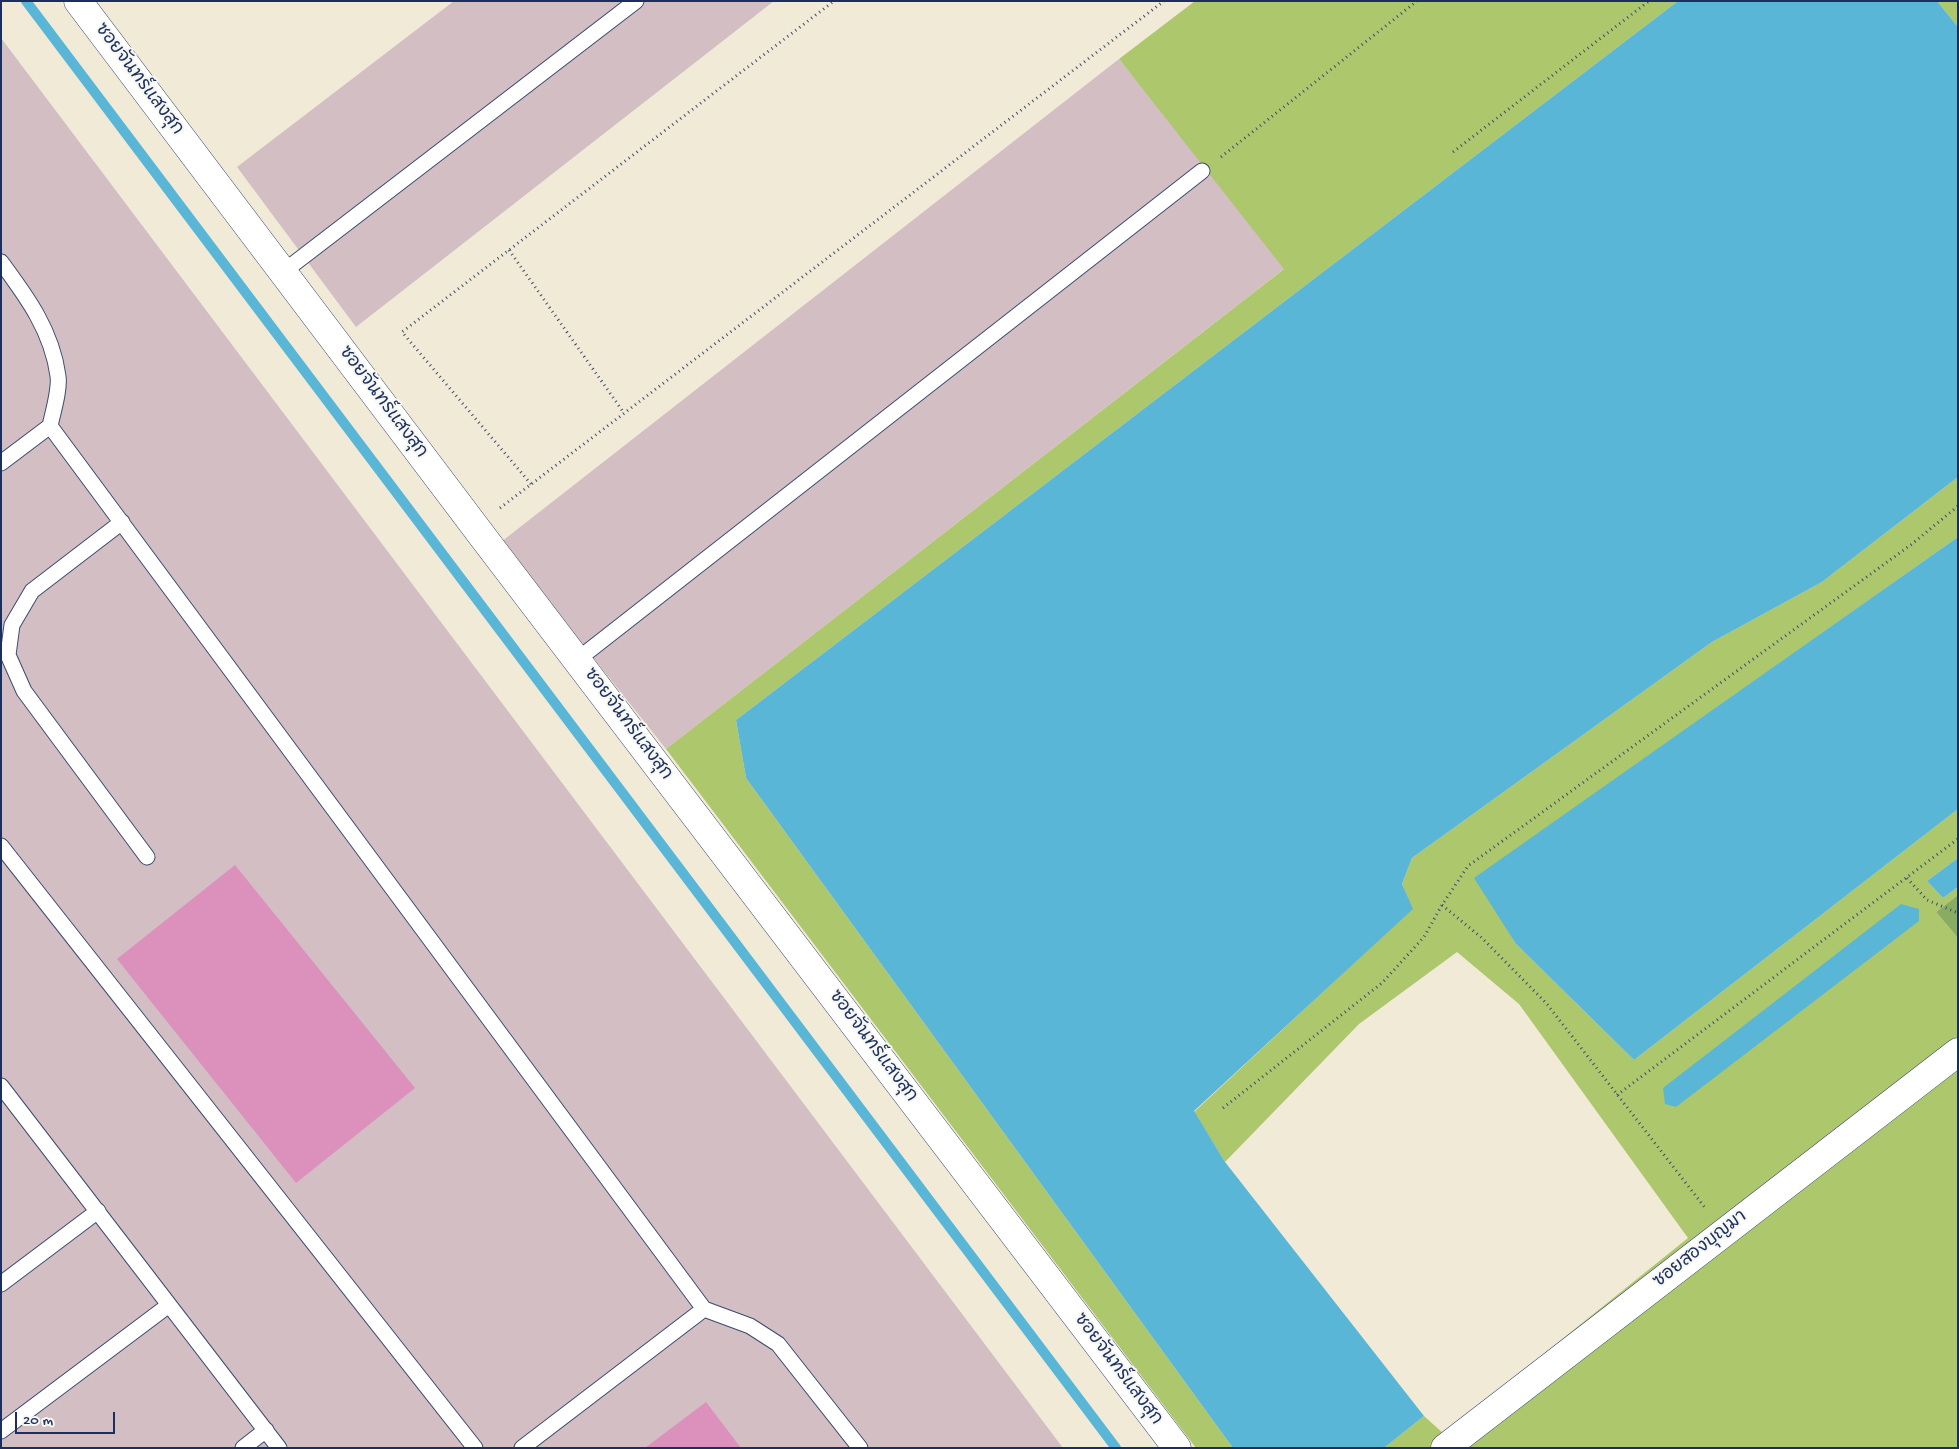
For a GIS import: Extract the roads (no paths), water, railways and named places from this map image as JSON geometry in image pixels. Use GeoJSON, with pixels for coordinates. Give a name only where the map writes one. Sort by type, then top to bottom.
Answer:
{"type":"FeatureCollection","features":[{"type":"Feature","properties":{"kind":"street","name":"ซอยจันทร์แสงสุก"},"geometry":{"type":"LineString","coordinates":[[78,1],[1177,1448]]}},
{"type":"Feature","properties":{"kind":"street","name":"ซอยสองบุญมา"},"geometry":{"type":"LineString","coordinates":[[1445,1448],[1958,1052]]}},
{"type":"Feature","properties":{"kind":"lane"},"geometry":{"type":"LineString","coordinates":[[283,272],[636,1]]}},
{"type":"Feature","properties":{"kind":"lane"},"geometry":{"type":"LineString","coordinates":[[577,660],[1202,171]]}},
{"type":"Feature","properties":{"kind":"lane"},"geometry":{"type":"LineString","coordinates":[[1,262],[32,303],[48,336],[59,377],[50,426],[1,463]]}},
{"type":"Feature","properties":{"kind":"lane"},"geometry":{"type":"LineString","coordinates":[[50,426],[704,1308],[750,1326],[778,1344],[860,1448]]}},
{"type":"Feature","properties":{"kind":"lane"},"geometry":{"type":"LineString","coordinates":[[122,522],[32,591],[12,625],[8,655],[24,691],[147,857]]}},
{"type":"Feature","properties":{"kind":"lane"},"geometry":{"type":"LineString","coordinates":[[1,846],[475,1448]]}},
{"type":"Feature","properties":{"kind":"lane"},"geometry":{"type":"LineString","coordinates":[[1,1086],[279,1448]]}},
{"type":"Feature","properties":{"kind":"lane"},"geometry":{"type":"LineString","coordinates":[[1,1284],[98,1211]]}},
{"type":"Feature","properties":{"kind":"lane"},"geometry":{"type":"LineString","coordinates":[[1,1431],[169,1305]]}},
{"type":"Feature","properties":{"kind":"lane"},"geometry":{"type":"LineString","coordinates":[[522,1448],[704,1308]]}},
{"type":"Feature","properties":{"kind":"lane"},"geometry":{"type":"LineString","coordinates":[[243,1448],[266,1430]]}},
{"type":"Feature","properties":{"kind":"water"},"geometry":{"type":"Polygon","coordinates":[[[1678,1],[1937,1],[1958,27],[1958,477],[1822,582],[1712,642],[1412,858],[1402,884],[1413,909],[1194,1111],[1225,1162],[1424,1416],[1384,1448],[1233,1448],[746,778],[736,720],[1678,1]]]}},
{"type":"Feature","properties":{"kind":"water"},"geometry":{"type":"Polygon","coordinates":[[[1958,537],[1958,809],[1634,1060],[1516,944],[1474,878],[1958,537]]]}},
{"type":"Feature","properties":{"kind":"water"},"geometry":{"type":"Polygon","coordinates":[[[1958,858],[1958,887],[1943,898],[1927,881],[1958,858]]]}},
{"type":"Feature","properties":{"kind":"water"},"geometry":{"type":"Polygon","coordinates":[[[1901,904],[1919,909],[1919,921],[1676,1107],[1665,1104],[1663,1088],[1901,904]]]}},
{"type":"Feature","properties":{"kind":"waterway"},"geometry":{"type":"LineString","coordinates":[[26,1],[1116,1448]]}}]}
